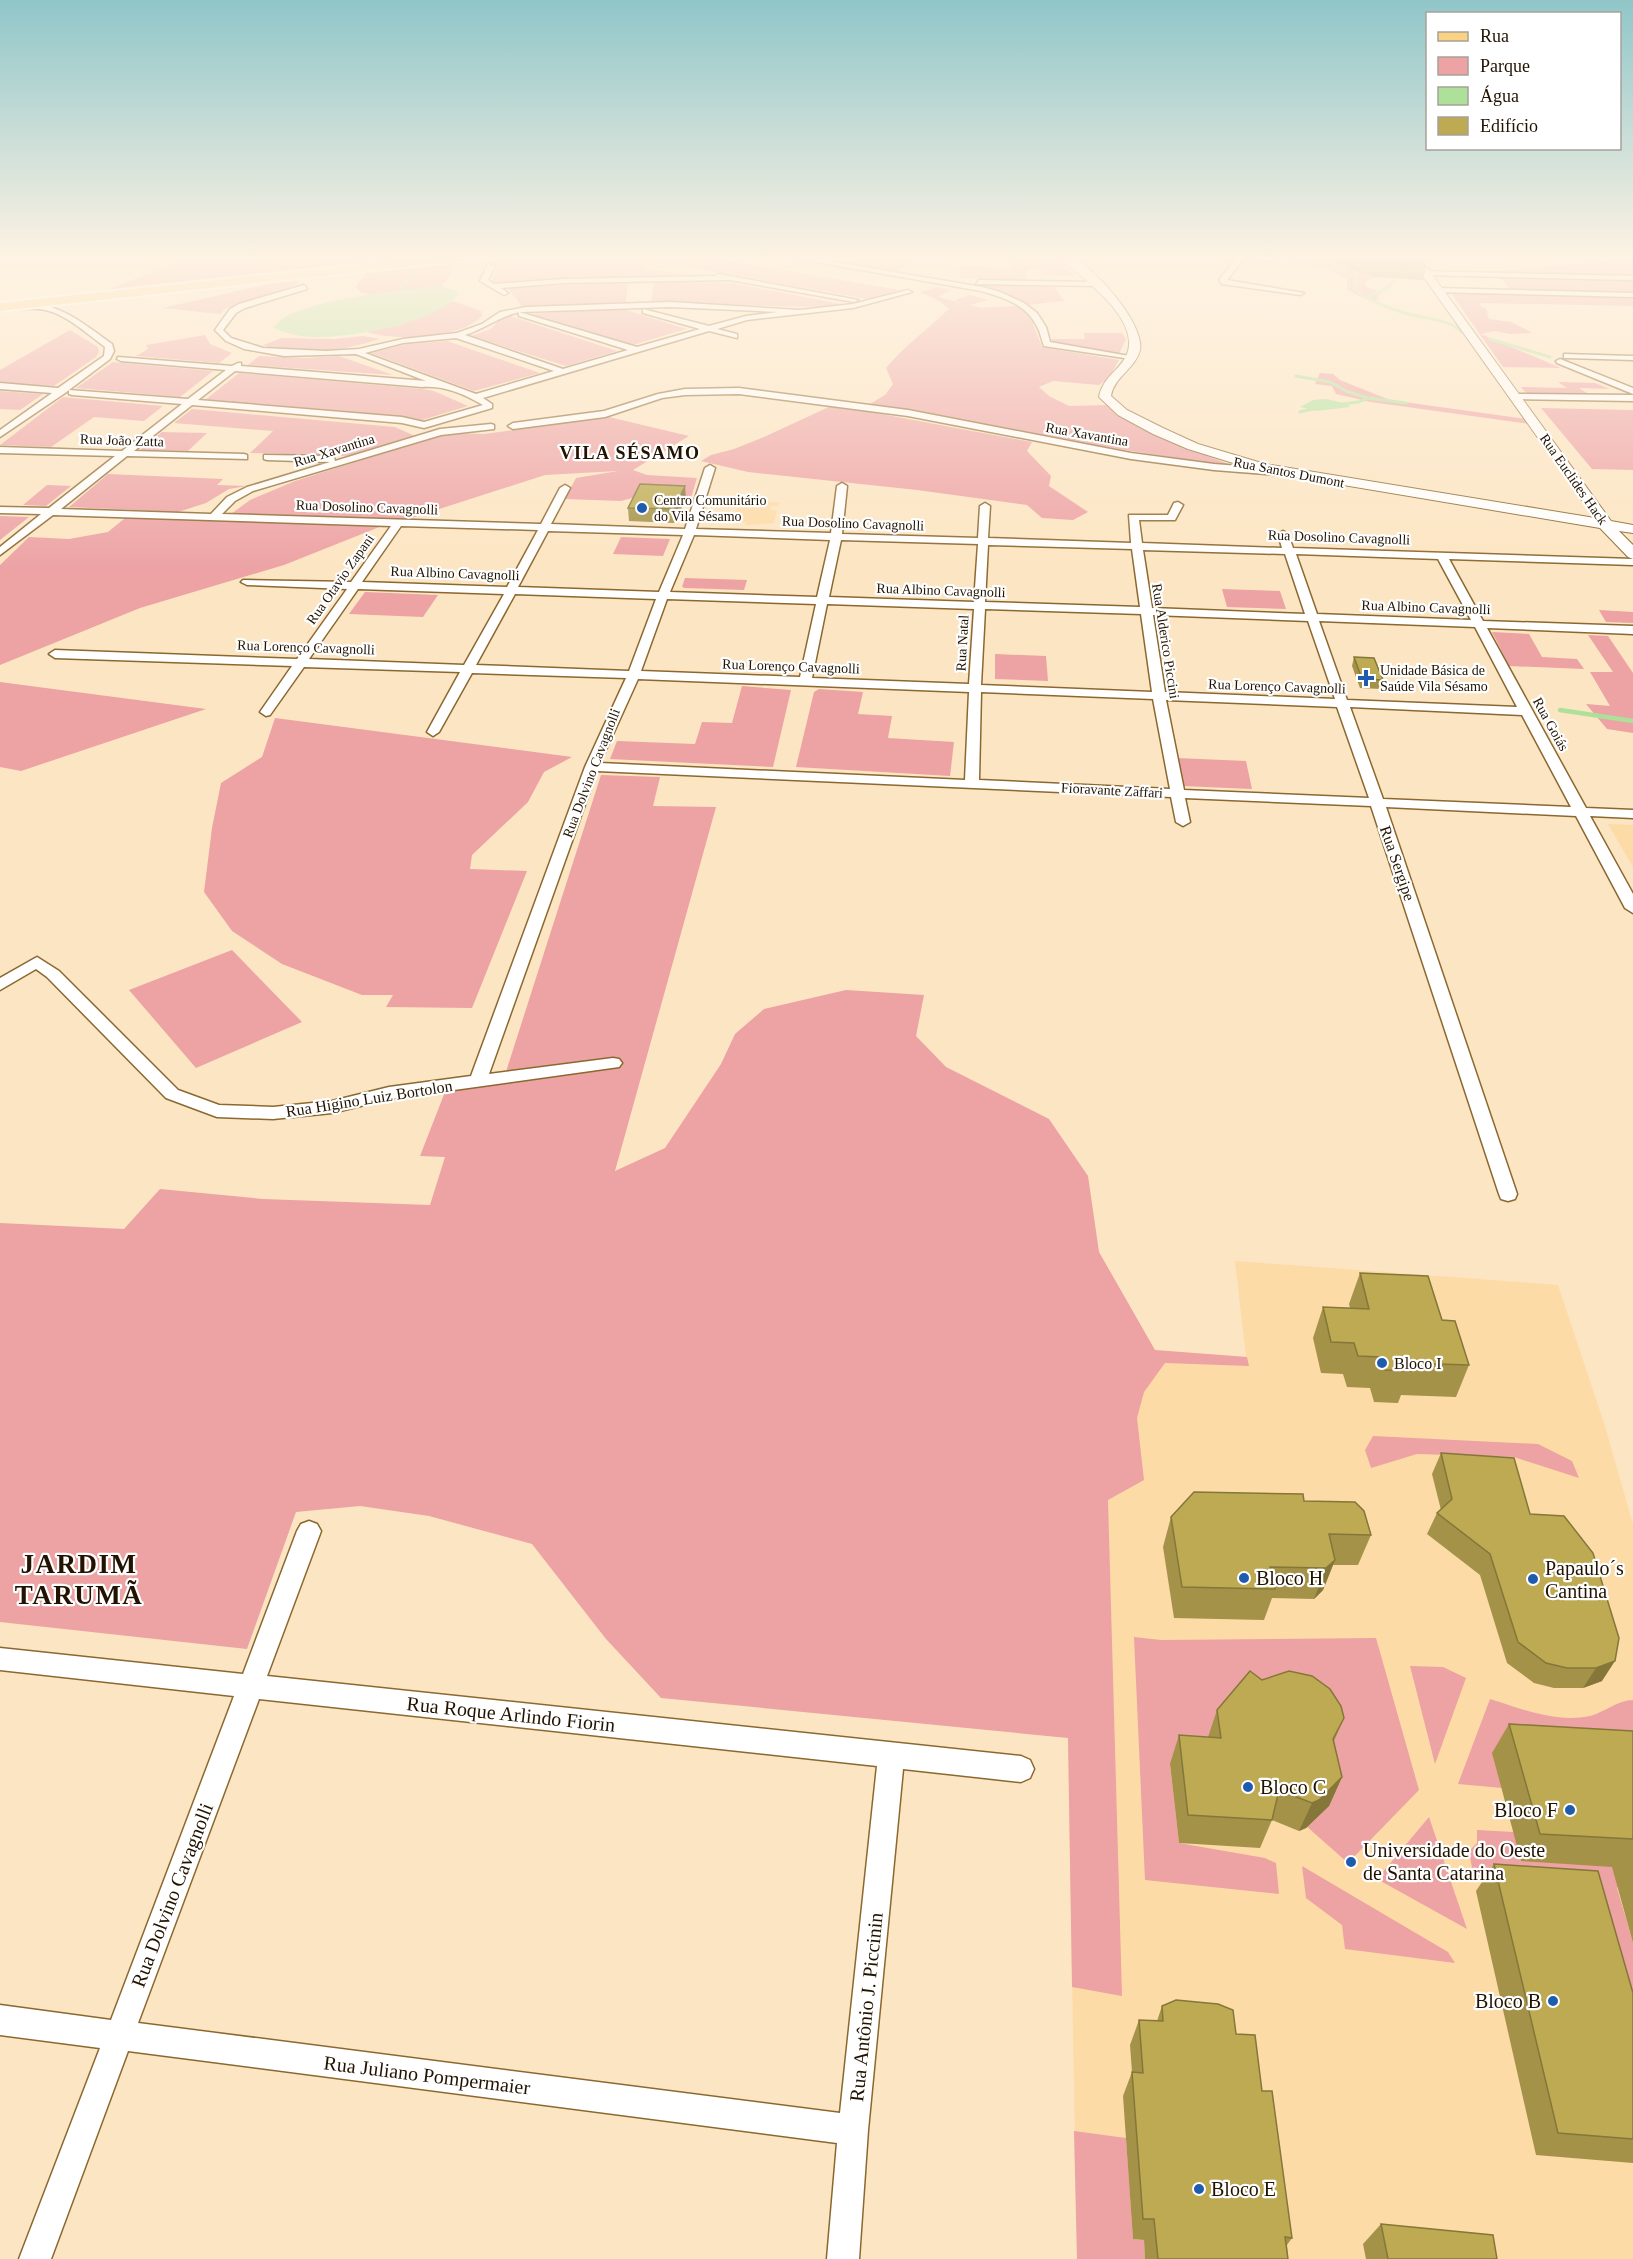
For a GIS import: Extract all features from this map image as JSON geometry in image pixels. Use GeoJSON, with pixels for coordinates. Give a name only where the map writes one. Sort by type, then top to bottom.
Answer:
{"type":"FeatureCollection","features":[{"type":"Feature","properties":{"kind":"main road","name":"Rua Santos Dumont"},"geometry":{"type":"LineString","coordinates":[[1128,360],[1106,387],[1105,397],[1112,405],[1142,423],[1191,447],[1227,460],[1277,472],[1449,497],[1633,529]]}},
{"type":"Feature","properties":{"kind":"main road","name":"Rua Euclides Hack"},"geometry":{"type":"LineString","coordinates":[[1489,360],[1601,515],[1605,525],[1633,554]]}},
{"type":"Feature","properties":{"kind":"street"},"geometry":{"type":"LineString","coordinates":[[0,434],[102,360]]}},
{"type":"Feature","properties":{"kind":"street"},"geometry":{"type":"LineString","coordinates":[[139,360],[422,384],[438,383]]}},
{"type":"Feature","properties":{"kind":"street"},"geometry":{"type":"LineString","coordinates":[[72,392],[402,420],[424,425],[489,406],[476,398],[378,360]]}},
{"type":"Feature","properties":{"kind":"street"},"geometry":{"type":"LineString","coordinates":[[530,360],[564,372]]}},
{"type":"Feature","properties":{"kind":"street"},"geometry":{"type":"LineString","coordinates":[[476,398],[602,360]]}},
{"type":"Feature","properties":{"kind":"street"},"geometry":{"type":"LineString","coordinates":[[1566,360],[1633,391]]}},
{"type":"Feature","properties":{"kind":"street"},"geometry":{"type":"LineString","coordinates":[[0,552],[242,362]]}},
{"type":"Feature","properties":{"kind":"street"},"geometry":{"type":"LineString","coordinates":[[1614,383],[1633,383]]}},
{"type":"Feature","properties":{"kind":"street"},"geometry":{"type":"LineString","coordinates":[[0,386],[62,391]]}},
{"type":"Feature","properties":{"kind":"street","name":"Rua Xavantina"},"geometry":{"type":"LineString","coordinates":[[214,517],[231,499],[250,489],[440,432],[605,414],[661,396],[686,392],[739,391],[908,413],[1131,456],[1214,467],[1277,472]]}},
{"type":"Feature","properties":{"kind":"street"},"geometry":{"type":"LineString","coordinates":[[1516,397],[1633,398]]}},
{"type":"Feature","properties":{"kind":"street"},"geometry":{"type":"LineString","coordinates":[[498,417],[503,424]]}},
{"type":"Feature","properties":{"kind":"street","name":"Rua João Zatta"},"geometry":{"type":"LineString","coordinates":[[0,450],[244,457]]}},
{"type":"Feature","properties":{"kind":"street"},"geometry":{"type":"LineString","coordinates":[[267,458],[334,459]]}},
{"type":"Feature","properties":{"kind":"street","name":"Rua Dolvino Cavagnolli"},"geometry":{"type":"LineString","coordinates":[[478,1081],[592,767],[690,533],[710,468]]}},
{"type":"Feature","properties":{"kind":"street"},"geometry":{"type":"LineString","coordinates":[[805,681],[836,537],[842,486]]}},
{"type":"Feature","properties":{"kind":"street"},"geometry":{"type":"LineString","coordinates":[[433,732],[565,488]]}},
{"type":"Feature","properties":{"kind":"street","name":"Rua Alderico Piccini"},"geometry":{"type":"LineString","coordinates":[[1178,505],[1172,518],[1133,517],[1159,696],[1183,822]]}},
{"type":"Feature","properties":{"kind":"street","name":"Rua Natal"},"geometry":{"type":"LineString","coordinates":[[972,783],[985,506]]}},
{"type":"Feature","properties":{"kind":"street","name":"Rua Dosolino Cavagnolli"},"geometry":{"type":"LineString","coordinates":[[0,510],[1633,562]]}},
{"type":"Feature","properties":{"kind":"street","name":"Rua Otavio Zapani"},"geometry":{"type":"LineString","coordinates":[[266,712],[398,523]]}},
{"type":"Feature","properties":{"kind":"street","name":"Rua Sergipe"},"geometry":{"type":"LineString","coordinates":[[1283,534],[1314,618],[1509,1194]]}},
{"type":"Feature","properties":{"kind":"street","name":"Rua Goiás"},"geometry":{"type":"LineString","coordinates":[[1442,556],[1633,908]]}},
{"type":"Feature","properties":{"kind":"street","name":"Rua Albino Cavagnolli"},"geometry":{"type":"LineString","coordinates":[[247,582],[512,589],[1633,630]]}},
{"type":"Feature","properties":{"kind":"street","name":"Rua Lorenço Cavagnolli"},"geometry":{"type":"LineString","coordinates":[[54,654],[975,687],[1527,711]]}},
{"type":"Feature","properties":{"kind":"street","name":"Fioravante Zaffari"},"geometry":{"type":"LineString","coordinates":[[592,767],[1633,814]]}},
{"type":"Feature","properties":{"kind":"street","name":"Rua Higino Luiz Bortolon"},"geometry":{"type":"LineString","coordinates":[[0,985],[37,962],[53,974],[172,1094],[217,1111],[273,1113],[320,1108],[389,1093],[613,1063]]}},
{"type":"Feature","properties":{"kind":"street","name":"Rua Dolvino Cavagnolli"},"geometry":{"type":"LineString","coordinates":[[35,2259],[309,1531]]}},
{"type":"Feature","properties":{"kind":"street","name":"Rua Roque Arlindo Fiorin"},"geometry":{"type":"LineString","coordinates":[[0,1659],[1021,1768]]}},
{"type":"Feature","properties":{"kind":"street","name":"Rua Antônio J. Piccinin"},"geometry":{"type":"LineString","coordinates":[[843,2259],[853,2130],[891,1755]]}},
{"type":"Feature","properties":{"kind":"street","name":"Rua Juliano Pompermaier"},"geometry":{"type":"LineString","coordinates":[[0,2020],[853,2130]]}},
{"type":"Feature","properties":{"kind":"shaded area"},"geometry":{"type":"Polygon","coordinates":[[[729,500],[780,502],[778,506],[772,506],[770,510],[777,510],[774,523],[745,525],[746,522],[732,522],[737,508],[721,508],[723,503],[728,503],[729,500]]]}},
{"type":"Feature","properties":{"kind":"shaded area"},"geometry":{"type":"Polygon","coordinates":[[[1608,824],[1633,825],[1633,867],[1608,824]]]}},
{"type":"Feature","properties":{"kind":"shaded area","name":"Universidade do Oeste de Santa Catarina"},"geometry":{"type":"Polygon","coordinates":[[[1235,1261],[1558,1285],[1605,1426],[1633,1524],[1633,2259],[1077,2259],[1061,1343],[1246,1357],[1235,1261]]]}},
{"type":"Feature","properties":{"kind":"green space"},"geometry":{"type":"Polygon","coordinates":[[[17,360],[91,360],[54,386],[0,383],[0,370],[17,360]]]}},
{"type":"Feature","properties":{"kind":"green space"},"geometry":{"type":"Polygon","coordinates":[[[188,360],[222,360],[219,363],[188,360]]]}},
{"type":"Feature","properties":{"kind":"green space"},"geometry":{"type":"Polygon","coordinates":[[[254,360],[352,360],[393,375],[248,365],[254,360]]]}},
{"type":"Feature","properties":{"kind":"green space"},"geometry":{"type":"Polygon","coordinates":[[[391,360],[503,360],[540,373],[474,391],[391,360]]]}},
{"type":"Feature","properties":{"kind":"green space"},"geometry":{"type":"Polygon","coordinates":[[[548,360],[585,360],[566,366],[548,360]]]}},
{"type":"Feature","properties":{"kind":"green space"},"geometry":{"type":"Polygon","coordinates":[[[893,360],[1119,360],[1109,378],[1099,385],[1053,381],[1039,387],[1049,396],[1069,406],[1107,405],[1187,448],[1236,467],[1052,439],[870,404],[885,395],[893,384],[886,368],[893,360]]]}},
{"type":"Feature","properties":{"kind":"green space"},"geometry":{"type":"Polygon","coordinates":[[[1498,360],[1543,360],[1561,368],[1503,367],[1498,360]]]}},
{"type":"Feature","properties":{"kind":"green space"},"geometry":{"type":"Polygon","coordinates":[[[113,362],[213,371],[180,397],[76,388],[113,362]]]}},
{"type":"Feature","properties":{"kind":"green space"},"geometry":{"type":"Polygon","coordinates":[[[239,373],[423,389],[434,391],[468,406],[422,420],[205,400],[239,373]]]}},
{"type":"Feature","properties":{"kind":"green space"},"geometry":{"type":"Polygon","coordinates":[[[1320,373],[1333,374],[1340,380],[1390,400],[1526,419],[1530,424],[1371,402],[1336,394],[1332,386],[1315,384],[1320,373]]]}},
{"type":"Feature","properties":{"kind":"green space"},"geometry":{"type":"Polygon","coordinates":[[[1558,382],[1595,383],[1610,389],[1579,388],[1590,395],[1528,395],[1521,387],[1567,388],[1558,382]]]}},
{"type":"Feature","properties":{"kind":"green space"},"geometry":{"type":"Polygon","coordinates":[[[0,391],[43,394],[20,410],[0,409],[0,391]]]}},
{"type":"Feature","properties":{"kind":"green space"},"geometry":{"type":"Polygon","coordinates":[[[63,397],[163,406],[144,421],[94,417],[51,447],[0,445],[63,397]]]}},
{"type":"Feature","properties":{"kind":"green space"},"geometry":{"type":"Polygon","coordinates":[[[833,405],[1032,442],[1027,451],[1051,476],[1049,486],[1088,512],[1073,520],[1042,518],[1027,505],[917,490],[748,472],[701,461],[711,455],[764,437],[833,405]]]}},
{"type":"Feature","properties":{"kind":"green space"},"geometry":{"type":"Polygon","coordinates":[[[1541,408],[1633,410],[1633,470],[1592,469],[1541,408]]]}},
{"type":"Feature","properties":{"kind":"green space"},"geometry":{"type":"Polygon","coordinates":[[[192,409],[395,427],[415,436],[348,456],[250,453],[273,431],[174,423],[192,409]]]}},
{"type":"Feature","properties":{"kind":"green space"},"geometry":{"type":"Polygon","coordinates":[[[609,417],[689,436],[633,470],[647,475],[697,478],[691,498],[640,496],[621,501],[565,499],[576,478],[618,471],[545,475],[405,520],[231,514],[250,500],[295,481],[447,433],[484,434],[609,417]]]}},
{"type":"Feature","properties":{"kind":"green space"},"geometry":{"type":"Polygon","coordinates":[[[162,432],[207,433],[188,451],[140,450],[162,432]]]}},
{"type":"Feature","properties":{"kind":"green space"},"geometry":{"type":"Polygon","coordinates":[[[108,474],[223,479],[217,485],[247,486],[229,489],[206,503],[178,512],[69,507],[108,474]]]}},
{"type":"Feature","properties":{"kind":"green space"},"geometry":{"type":"Polygon","coordinates":[[[47,485],[71,486],[46,506],[23,505],[47,485]]]}},
{"type":"Feature","properties":{"kind":"green space"},"geometry":{"type":"Polygon","coordinates":[[[0,516],[29,517],[0,540],[0,516]]]}},
{"type":"Feature","properties":{"kind":"green space"},"geometry":{"type":"Polygon","coordinates":[[[125,518],[382,526],[284,565],[140,608],[0,665],[0,565],[29,537],[69,539],[108,532],[125,518]]]}},
{"type":"Feature","properties":{"kind":"green space"},"geometry":{"type":"Polygon","coordinates":[[[621,537],[670,539],[663,556],[613,554],[621,537]]]}},
{"type":"Feature","properties":{"kind":"green space"},"geometry":{"type":"Polygon","coordinates":[[[685,578],[747,580],[744,590],[685,588],[682,587],[685,578]]]}},
{"type":"Feature","properties":{"kind":"green space"},"geometry":{"type":"Polygon","coordinates":[[[1222,589],[1280,591],[1286,609],[1227,607],[1222,589]]]}},
{"type":"Feature","properties":{"kind":"green space"},"geometry":{"type":"Polygon","coordinates":[[[365,592],[438,595],[423,617],[349,614],[365,592]]]}},
{"type":"Feature","properties":{"kind":"green space"},"geometry":{"type":"Polygon","coordinates":[[[1599,610],[1633,612],[1633,623],[1606,622],[1599,610]]]}},
{"type":"Feature","properties":{"kind":"green space"},"geometry":{"type":"Polygon","coordinates":[[[1492,632],[1529,634],[1542,657],[1577,659],[1584,669],[1509,666],[1492,632]]]}},
{"type":"Feature","properties":{"kind":"green space"},"geometry":{"type":"Polygon","coordinates":[[[1588,635],[1608,636],[1633,673],[1633,733],[1607,729],[1586,704],[1610,706],[1590,672],[1613,672],[1588,635]]]}},
{"type":"Feature","properties":{"kind":"green space"},"geometry":{"type":"Polygon","coordinates":[[[995,654],[1046,656],[1048,681],[995,679],[995,654]]]}},
{"type":"Feature","properties":{"kind":"green space"},"geometry":{"type":"Polygon","coordinates":[[[0,682],[206,709],[21,771],[0,767],[0,682]]]}},
{"type":"Feature","properties":{"kind":"green space"},"geometry":{"type":"Polygon","coordinates":[[[742,686],[791,690],[773,767],[610,759],[617,741],[695,744],[702,722],[732,723],[742,686]]]}},
{"type":"Feature","properties":{"kind":"green space"},"geometry":{"type":"Polygon","coordinates":[[[819,689],[863,692],[858,714],[892,716],[888,738],[954,742],[950,776],[796,767],[814,692],[819,689]]]}},
{"type":"Feature","properties":{"kind":"green space"},"geometry":{"type":"Polygon","coordinates":[[[275,718],[572,757],[544,772],[528,802],[472,855],[470,869],[527,871],[472,1008],[386,1007],[393,995],[362,995],[282,964],[232,931],[204,892],[212,828],[221,783],[262,757],[275,718]]]}},
{"type":"Feature","properties":{"kind":"green space"},"geometry":{"type":"Polygon","coordinates":[[[1177,758],[1246,761],[1252,789],[1182,786],[1177,758]]]}},
{"type":"Feature","properties":{"kind":"green space"},"geometry":{"type":"Polygon","coordinates":[[[601,775],[660,777],[653,806],[716,807],[615,1171],[665,1148],[721,1064],[735,1034],[764,1009],[846,990],[924,995],[916,1036],[946,1067],[1049,1119],[1088,1176],[1099,1252],[1155,1350],[1247,1357],[1249,1366],[1165,1363],[1144,1392],[1137,1418],[1144,1480],[1108,1500],[1122,1996],[1072,1987],[1068,1738],[661,1698],[606,1639],[532,1544],[429,1516],[360,1506],[296,1512],[247,1649],[0,1622],[0,1223],[124,1229],[160,1189],[263,1199],[430,1205],[445,1157],[420,1156],[445,1092],[477,1084],[503,1081],[601,775]]]}},
{"type":"Feature","properties":{"kind":"green space"},"geometry":{"type":"Polygon","coordinates":[[[232,950],[302,1022],[196,1068],[129,990],[232,950]]]}},
{"type":"Feature","properties":{"kind":"green space"},"geometry":{"type":"Polygon","coordinates":[[[1373,1436],[1538,1444],[1572,1461],[1579,1478],[1514,1457],[1417,1454],[1371,1468],[1365,1450],[1373,1436]]]}},
{"type":"Feature","properties":{"kind":"green space"},"geometry":{"type":"Polygon","coordinates":[[[1134,1637],[1161,1640],[1376,1638],[1419,1790],[1348,1863],[1208,1739],[1170,1765],[1179,1843],[1265,1858],[1276,1863],[1279,1894],[1145,1880],[1134,1637]]]}},
{"type":"Feature","properties":{"kind":"green space"},"geometry":{"type":"Polygon","coordinates":[[[1410,1666],[1443,1667],[1466,1678],[1435,1764],[1410,1666]]]}},
{"type":"Feature","properties":{"kind":"green space"},"geometry":{"type":"Polygon","coordinates":[[[1490,1699],[1527,1711],[1565,1718],[1590,1716],[1622,1702],[1633,1700],[1633,1761],[1502,1788],[1458,1784],[1490,1699]]]}},
{"type":"Feature","properties":{"kind":"green space"},"geometry":{"type":"Polygon","coordinates":[[[1429,1817],[1467,1929],[1377,1879],[1429,1817]]]}},
{"type":"Feature","properties":{"kind":"green space"},"geometry":{"type":"Polygon","coordinates":[[[1477,1830],[1513,1832],[1633,1868],[1617,1888],[1633,1943],[1633,2104],[1574,1886],[1474,1879],[1469,1851],[1477,1843],[1477,1830]]]}},
{"type":"Feature","properties":{"kind":"green space"},"geometry":{"type":"Polygon","coordinates":[[[1302,1866],[1448,1952],[1455,1963],[1345,1949],[1342,1925],[1306,1898],[1302,1866]]]}},
{"type":"Feature","properties":{"kind":"green space"},"geometry":{"type":"Polygon","coordinates":[[[1074,2131],[1126,2138],[1133,2239],[1144,2240],[1145,2259],[1077,2259],[1074,2131]]]}},
{"type":"Feature","properties":{"kind":"water"},"geometry":{"type":"Polygon","coordinates":[[[1326,399],[1348,404],[1350,407],[1317,411],[1300,407],[1313,400],[1326,399]]]}},
{"type":"Feature","properties":{"kind":"building"},"geometry":{"type":"Polygon","coordinates":[[[640,484],[685,486],[674,509],[628,508],[640,484]]]}},
{"type":"Feature","properties":{"kind":"building"},"geometry":{"type":"Polygon","coordinates":[[[1354,657],[1374,658],[1383,680],[1362,679],[1354,657]]]}},
{"type":"Feature","properties":{"kind":"building"},"geometry":{"type":"Polygon","coordinates":[[[1360,1273],[1428,1276],[1442,1320],[1455,1321],[1469,1365],[1408,1363],[1411,1371],[1385,1370],[1382,1357],[1358,1356],[1354,1343],[1331,1342],[1323,1307],[1369,1309],[1360,1273]]]}},
{"type":"Feature","properties":{"kind":"building","name":"Papaulo´s Cantina"},"geometry":{"type":"Polygon","coordinates":[[[1441,1453],[1514,1458],[1530,1514],[1564,1516],[1593,1553],[1619,1638],[1615,1661],[1596,1668],[1567,1668],[1546,1663],[1518,1642],[1490,1554],[1437,1513],[1452,1499],[1441,1453]]]}},
{"type":"Feature","properties":{"kind":"building"},"geometry":{"type":"Polygon","coordinates":[[[1194,1492],[1303,1494],[1304,1501],[1355,1502],[1364,1511],[1371,1535],[1329,1534],[1335,1560],[1326,1568],[1270,1567],[1275,1589],[1182,1587],[1171,1517],[1194,1492]]]}},
{"type":"Feature","properties":{"kind":"building","name":"Bloco C"},"geometry":{"type":"Polygon","coordinates":[[[1250,1671],[1262,1680],[1289,1671],[1312,1676],[1330,1689],[1341,1706],[1344,1718],[1333,1739],[1342,1777],[1319,1800],[1312,1803],[1279,1790],[1272,1820],[1188,1815],[1179,1735],[1221,1738],[1217,1710],[1250,1671]]]}},
{"type":"Feature","properties":{"kind":"building","name":"Bloco F"},"geometry":{"type":"Polygon","coordinates":[[[1509,1724],[1633,1731],[1633,1839],[1540,1834],[1509,1724]]]}},
{"type":"Feature","properties":{"kind":"building","name":"Bloco B"},"geometry":{"type":"Polygon","coordinates":[[[1494,1864],[1598,1871],[1633,1993],[1633,2139],[1558,2133],[1494,1864]]]}},
{"type":"Feature","properties":{"kind":"building","name":"Bloco E"},"geometry":{"type":"Polygon","coordinates":[[[1176,2000],[1218,2004],[1233,2010],[1236,2034],[1255,2035],[1262,2091],[1272,2091],[1292,2238],[1285,2237],[1288,2259],[1158,2259],[1154,2219],[1143,2219],[1132,2072],[1143,2073],[1139,2020],[1163,2021],[1162,2006],[1176,2000]]]}},
{"type":"Feature","properties":{"kind":"building"},"geometry":{"type":"Polygon","coordinates":[[[1381,2224],[1493,2235],[1497,2259],[1388,2259],[1381,2224]]]}},
{"type":"Feature","properties":{"kind":"waterway"},"geometry":{"type":"LineString","coordinates":[[1296,376],[1330,382],[1346,391],[1368,398]]}},
{"type":"Feature","properties":{"kind":"waterway"},"geometry":{"type":"LineString","coordinates":[[1342,404],[1359,402],[1368,398]]}},
{"type":"Feature","properties":{"kind":"waterway"},"geometry":{"type":"LineString","coordinates":[[1368,398],[1406,403]]}},
{"type":"Feature","properties":{"kind":"waterway"},"geometry":{"type":"LineString","coordinates":[[1300,412],[1317,408]]}},
{"type":"Feature","properties":{"kind":"waterway"},"geometry":{"type":"LineString","coordinates":[[1560,710],[1633,721]]}},
{"type":"Feature","properties":{"kind":"place","name":"Centro Comunitário do Vila Sésamo"},"geometry":{"type":"Point","coordinates":[642,508]}},
{"type":"Feature","properties":{"kind":"place","name":"Unidade Básica de Saúde Vila Sésamo"},"geometry":{"type":"Point","coordinates":[1366,678]}},
{"type":"Feature","properties":{"kind":"place","name":"Bloco I"},"geometry":{"type":"Point","coordinates":[1382,1363]}},
{"type":"Feature","properties":{"kind":"place","name":"Bloco H"},"geometry":{"type":"Point","coordinates":[1244,1578]}},
{"type":"Feature","properties":{"kind":"place","name":"Papaulo´s Cantina"},"geometry":{"type":"Point","coordinates":[1533,1579]}},
{"type":"Feature","properties":{"kind":"place","name":"Bloco C"},"geometry":{"type":"Point","coordinates":[1248,1787]}},
{"type":"Feature","properties":{"kind":"place","name":"Bloco F"},"geometry":{"type":"Point","coordinates":[1570,1810]}},
{"type":"Feature","properties":{"kind":"place","name":"Universidade do Oeste de Santa Catarina"},"geometry":{"type":"Point","coordinates":[1351,1862]}},
{"type":"Feature","properties":{"kind":"place","name":"Bloco B"},"geometry":{"type":"Point","coordinates":[1553,2001]}},
{"type":"Feature","properties":{"kind":"place","name":"Bloco E"},"geometry":{"type":"Point","coordinates":[1199,2189]}},
{"type":"Feature","properties":{"kind":"district","name":"VILA SÉSAMO"},"geometry":{"type":"Point","coordinates":[630,453]}},
{"type":"Feature","properties":{"kind":"district","name":"JARDIM TARUMÃ"},"geometry":{"type":"Point","coordinates":[79,1580]}}]}
